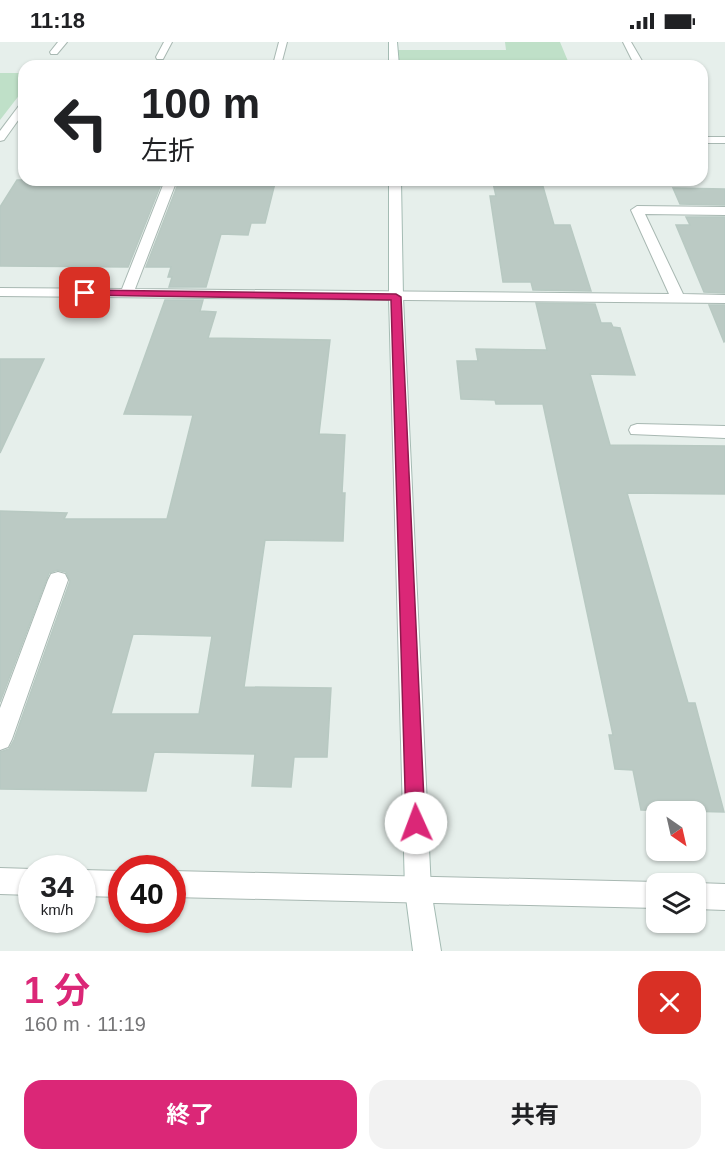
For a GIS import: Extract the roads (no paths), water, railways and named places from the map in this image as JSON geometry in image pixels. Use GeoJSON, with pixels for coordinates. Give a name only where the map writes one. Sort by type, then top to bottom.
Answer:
{"type":"FeatureCollection","features":[{"type":"Feature","properties":{"kind":"street"},"geometry":{"type":"LineString","coordinates":[[54,52],[63,42]]}},
{"type":"Feature","properties":{"kind":"street"},"geometry":{"type":"LineString","coordinates":[[160,57],[168,42]]}},
{"type":"Feature","properties":{"kind":"street"},"geometry":{"type":"LineString","coordinates":[[278,60],[283,42]]}},
{"type":"Feature","properties":{"kind":"street"},"geometry":{"type":"LineString","coordinates":[[393,42],[394,60]]}},
{"type":"Feature","properties":{"kind":"street"},"geometry":{"type":"LineString","coordinates":[[627,42],[637,60]]}},
{"type":"Feature","properties":{"kind":"street"},"geometry":{"type":"LineString","coordinates":[[0,138],[18,113]]}},
{"type":"Feature","properties":{"kind":"street"},"geometry":{"type":"LineString","coordinates":[[708,140],[725,140]]}},
{"type":"Feature","properties":{"kind":"street"},"geometry":{"type":"LineString","coordinates":[[127,293],[169,186]]}},
{"type":"Feature","properties":{"kind":"street"},"geometry":{"type":"LineString","coordinates":[[395,186],[396,297],[418,890],[426,951]]}},
{"type":"Feature","properties":{"kind":"street"},"geometry":{"type":"LineString","coordinates":[[678,299],[637,210],[725,211]]}},
{"type":"Feature","properties":{"kind":"street"},"geometry":{"type":"LineString","coordinates":[[0,292],[725,299]]}},
{"type":"Feature","properties":{"kind":"street"},"geometry":{"type":"LineString","coordinates":[[637,430],[725,432]]}},
{"type":"Feature","properties":{"kind":"street"},"geometry":{"type":"LineString","coordinates":[[0,739],[58,580]]}},
{"type":"Feature","properties":{"kind":"street"},"geometry":{"type":"LineString","coordinates":[[0,881],[18,882]]}},
{"type":"Feature","properties":{"kind":"street"},"geometry":{"type":"LineString","coordinates":[[186,884],[646,895]]}},
{"type":"Feature","properties":{"kind":"street"},"geometry":{"type":"LineString","coordinates":[[706,896],[725,897]]}}]}
